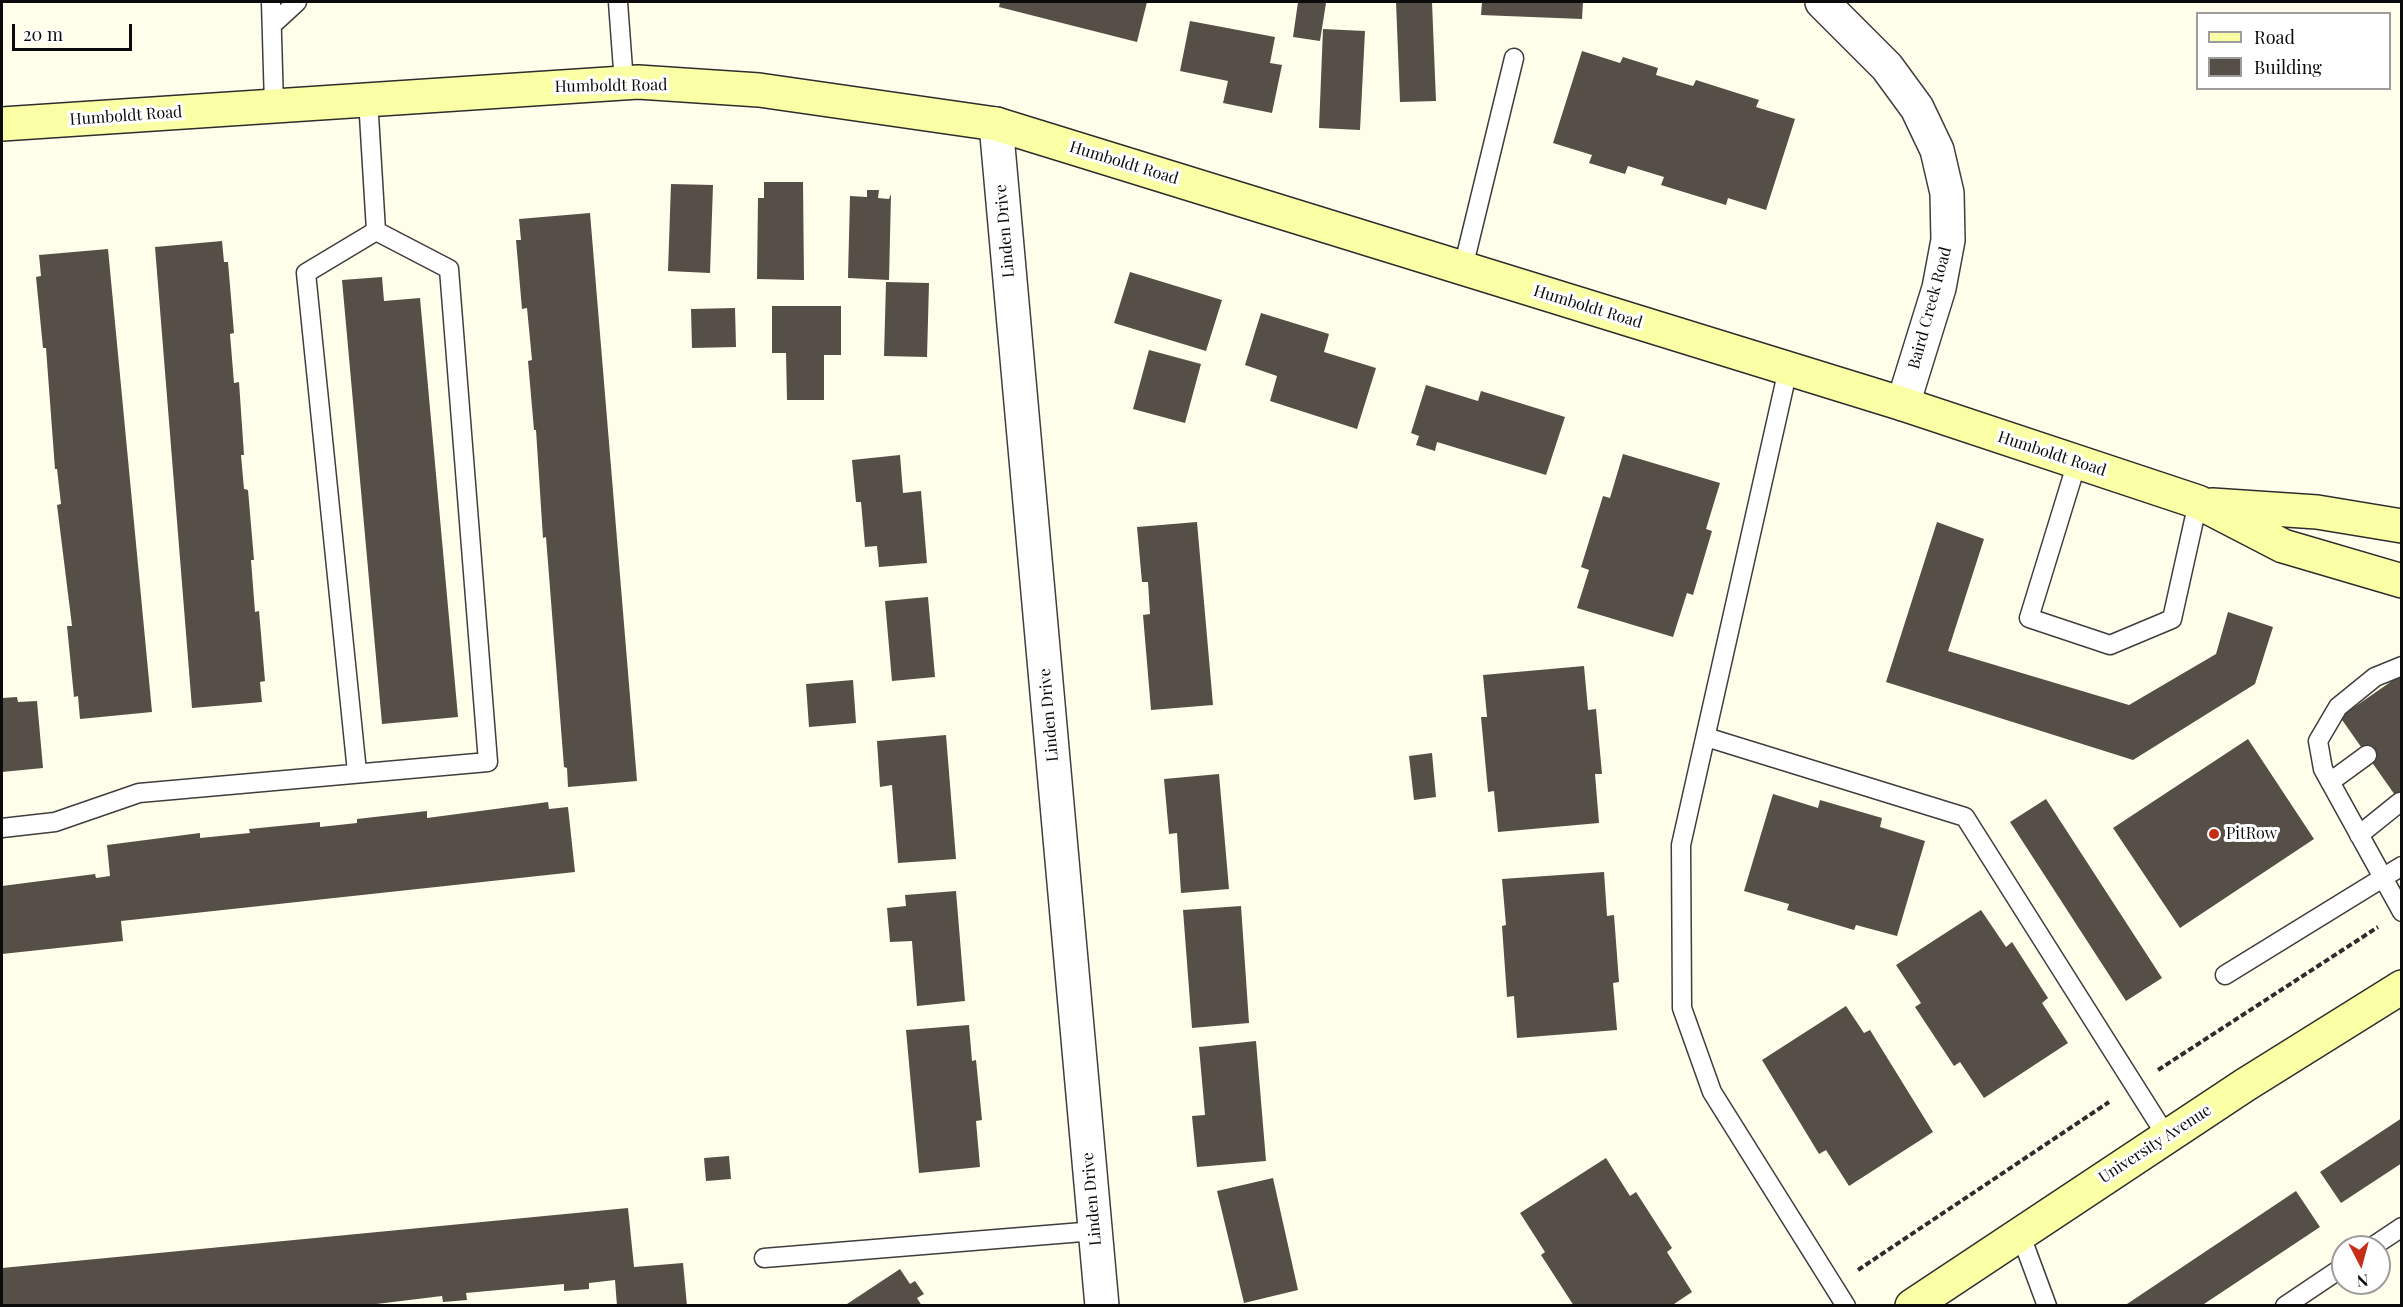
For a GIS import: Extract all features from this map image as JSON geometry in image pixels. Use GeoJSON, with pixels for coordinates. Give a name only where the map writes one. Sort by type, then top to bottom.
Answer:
{"type":"FeatureCollection","features":[{"type":"Feature","properties":{"kind":"street","name":"Baird Creek Road"},"geometry":{"type":"LineString","coordinates":[[1822,2],[1887,67],[1917,108],[1937,150],[1947,193],[1948,240],[1939,288],[1903,404]]}},
{"type":"Feature","properties":{"kind":"street","name":"Humboldt Road"},"geometry":{"type":"LineString","coordinates":[[2,124],[624,83],[759,90],[996,124],[1903,404],[2201,503],[2283,546],[2402,582]]}},
{"type":"Feature","properties":{"kind":"street","name":"Linden Drive"},"geometry":{"type":"LineString","coordinates":[[996,124],[1102,1305]]}},
{"type":"Feature","properties":{"kind":"street","name":"Humboldt Road"},"geometry":{"type":"LineString","coordinates":[[2201,503],[2294,509],[2402,526]]}},
{"type":"Feature","properties":{"kind":"street","name":"University Avenue"},"geometry":{"type":"LineString","coordinates":[[1912,1305],[2167,1137],[2402,987]]}},
{"type":"Feature","properties":{"kind":"lane"},"geometry":{"type":"LineString","coordinates":[[271,2],[274,105]]}},
{"type":"Feature","properties":{"kind":"lane"},"geometry":{"type":"LineString","coordinates":[[272,25],[297,2]]}},
{"type":"Feature","properties":{"kind":"lane"},"geometry":{"type":"LineString","coordinates":[[618,2],[624,83]]}},
{"type":"Feature","properties":{"kind":"lane"},"geometry":{"type":"LineString","coordinates":[[1463,268],[1515,58]]}},
{"type":"Feature","properties":{"kind":"lane"},"geometry":{"type":"LineString","coordinates":[[368,99],[376,231]]}},
{"type":"Feature","properties":{"kind":"lane"},"geometry":{"type":"LineString","coordinates":[[357,772],[306,273],[376,231]]}},
{"type":"Feature","properties":{"kind":"lane"},"geometry":{"type":"LineString","coordinates":[[2,828],[55,822],[139,793],[488,762],[449,269],[376,231]]}},
{"type":"Feature","properties":{"kind":"lane"},"geometry":{"type":"LineString","coordinates":[[1788,369],[1681,845],[1682,1008],[1712,1092],[1846,1305]]}},
{"type":"Feature","properties":{"kind":"lane"},"geometry":{"type":"LineString","coordinates":[[2077,462],[2029,618],[2110,645],[2172,619],[2201,503]]}},
{"type":"Feature","properties":{"kind":"lane"},"geometry":{"type":"LineString","coordinates":[[2402,666],[2375,677],[2338,707],[2318,741],[2322,769],[2402,912]]}},
{"type":"Feature","properties":{"kind":"lane"},"geometry":{"type":"LineString","coordinates":[[1706,738],[1965,817],[2167,1137]]}},
{"type":"Feature","properties":{"kind":"lane"},"geometry":{"type":"LineString","coordinates":[[2330,782],[2367,755]]}},
{"type":"Feature","properties":{"kind":"lane"},"geometry":{"type":"LineString","coordinates":[[2359,836],[2400,802]]}},
{"type":"Feature","properties":{"kind":"lane"},"geometry":{"type":"LineString","coordinates":[[2225,975],[2402,866]]}},
{"type":"Feature","properties":{"kind":"lane"},"geometry":{"type":"LineString","coordinates":[[764,1258],[1095,1231]]}},
{"type":"Feature","properties":{"kind":"lane"},"geometry":{"type":"LineString","coordinates":[[2020,1233],[2047,1305]]}},
{"type":"Feature","properties":{"kind":"lane"},"geometry":{"type":"LineString","coordinates":[[2285,1305],[2331,1275]]}},
{"type":"Feature","properties":{"kind":"path"},"geometry":{"type":"LineString","coordinates":[[1834,1286],[2134,1086],[2402,912]]}},
{"type":"Feature","properties":{"kind":"building"},"geometry":{"type":"Polygon","coordinates":[[[1000,2],[1147,2],[1137,42],[999,7],[1000,2]]]}},
{"type":"Feature","properties":{"kind":"building"},"geometry":{"type":"Polygon","coordinates":[[[1298,2],[1326,3],[1320,41],[1293,37],[1298,2]]]}},
{"type":"Feature","properties":{"kind":"building"},"geometry":{"type":"Polygon","coordinates":[[[1396,2],[1432,2],[1436,101],[1400,102],[1396,2]]]}},
{"type":"Feature","properties":{"kind":"building"},"geometry":{"type":"Polygon","coordinates":[[[1482,2],[1583,2],[1582,19],[1481,15],[1482,2]]]}},
{"type":"Feature","properties":{"kind":"building"},"geometry":{"type":"Polygon","coordinates":[[[1190,21],[1275,37],[1270,63],[1282,65],[1272,113],[1223,103],[1228,81],[1180,71],[1190,21]]]}},
{"type":"Feature","properties":{"kind":"building"},"geometry":{"type":"Polygon","coordinates":[[[1323,29],[1365,31],[1360,130],[1319,128],[1323,29]]]}},
{"type":"Feature","properties":{"kind":"building"},"geometry":{"type":"Polygon","coordinates":[[[1582,51],[1620,63],[1623,57],[1658,68],[1656,75],[1693,86],[1696,80],[1759,100],[1756,107],[1795,119],[1766,210],[1728,198],[1726,205],[1661,185],[1664,177],[1628,166],[1625,174],[1589,163],[1592,155],[1553,143],[1582,51]]]}},
{"type":"Feature","properties":{"kind":"building"},"geometry":{"type":"Polygon","coordinates":[[[764,182],[803,182],[804,280],[757,279],[758,198],[764,198],[764,182]]]}},
{"type":"Feature","properties":{"kind":"building"},"geometry":{"type":"Polygon","coordinates":[[[671,184],[713,185],[710,273],[668,271],[671,184]]]}},
{"type":"Feature","properties":{"kind":"building"},"geometry":{"type":"Polygon","coordinates":[[[867,190],[879,190],[878,198],[889,199],[891,194],[889,280],[848,278],[850,196],[867,197],[867,190]]]}},
{"type":"Feature","properties":{"kind":"building"},"geometry":{"type":"Polygon","coordinates":[[[590,213],[637,781],[568,787],[567,768],[564,767],[546,537],[543,538],[536,430],[534,430],[528,361],[532,360],[527,308],[522,309],[516,240],[521,240],[519,219],[590,213]]]}},
{"type":"Feature","properties":{"kind":"building"},"geometry":{"type":"Polygon","coordinates":[[[222,241],[224,262],[228,262],[234,333],[230,334],[234,383],[239,382],[244,455],[241,455],[244,489],[248,490],[254,560],[251,560],[255,612],[259,611],[265,681],[260,682],[262,702],[192,708],[155,247],[222,241]]]}},
{"type":"Feature","properties":{"kind":"building"},"geometry":{"type":"Polygon","coordinates":[[[108,249],[152,712],[80,719],[78,696],[74,697],[67,626],[72,626],[57,505],[61,504],[57,469],[55,469],[46,348],[43,348],[36,277],[41,276],[39,255],[108,249]]]}},
{"type":"Feature","properties":{"kind":"building"},"geometry":{"type":"Polygon","coordinates":[[[1130,272],[1222,300],[1206,351],[1114,323],[1130,272]]]}},
{"type":"Feature","properties":{"kind":"building"},"geometry":{"type":"Polygon","coordinates":[[[382,277],[384,301],[420,298],[458,717],[382,724],[342,280],[382,277]]]}},
{"type":"Feature","properties":{"kind":"building"},"geometry":{"type":"Polygon","coordinates":[[[886,282],[929,283],[927,357],[884,356],[886,282]]]}},
{"type":"Feature","properties":{"kind":"building"},"geometry":{"type":"Polygon","coordinates":[[[772,306],[841,306],[841,355],[824,355],[824,400],[787,400],[786,353],[772,353],[772,306]]]}},
{"type":"Feature","properties":{"kind":"building"},"geometry":{"type":"Polygon","coordinates":[[[735,308],[736,347],[692,348],[691,309],[735,308]]]}},
{"type":"Feature","properties":{"kind":"building"},"geometry":{"type":"Polygon","coordinates":[[[1261,313],[1329,334],[1324,352],[1376,368],[1357,429],[1270,401],[1277,376],[1245,365],[1261,313]]]}},
{"type":"Feature","properties":{"kind":"building"},"geometry":{"type":"Polygon","coordinates":[[[1149,350],[1201,364],[1185,423],[1133,409],[1149,350]]]}},
{"type":"Feature","properties":{"kind":"building"},"geometry":{"type":"Polygon","coordinates":[[[1426,385],[1478,401],[1481,391],[1565,417],[1546,475],[1437,442],[1435,451],[1416,445],[1419,436],[1411,433],[1426,385]]]}},
{"type":"Feature","properties":{"kind":"building"},"geometry":{"type":"Polygon","coordinates":[[[1623,454],[1720,483],[1706,529],[1712,531],[1693,595],[1687,593],[1673,637],[1577,608],[1589,570],[1581,567],[1603,496],[1610,498],[1623,454]]]}},
{"type":"Feature","properties":{"kind":"building"},"geometry":{"type":"Polygon","coordinates":[[[900,455],[903,493],[921,491],[927,563],[879,567],[877,546],[865,547],[861,502],[856,502],[852,460],[900,455]]]}},
{"type":"Feature","properties":{"kind":"building"},"geometry":{"type":"Polygon","coordinates":[[[1197,522],[1213,705],[1151,710],[1143,615],[1150,614],[1148,582],[1142,582],[1137,527],[1197,522]]]}},
{"type":"Feature","properties":{"kind":"building"},"geometry":{"type":"Polygon","coordinates":[[[1937,522],[1984,539],[1948,651],[2129,705],[2216,654],[2228,612],[2273,627],[2255,684],[2133,760],[1886,682],[1937,522]]]}},
{"type":"Feature","properties":{"kind":"building"},"geometry":{"type":"Polygon","coordinates":[[[928,597],[935,677],[892,681],[885,601],[928,597]]]}},
{"type":"Feature","properties":{"kind":"building"},"geometry":{"type":"Polygon","coordinates":[[[1584,666],[1588,710],[1596,709],[1602,774],[1595,774],[1599,823],[1498,832],[1494,791],[1488,792],[1481,717],[1487,717],[1483,675],[1584,666]]]}},
{"type":"Feature","properties":{"kind":"building"},"geometry":{"type":"Polygon","coordinates":[[[2402,674],[2402,805],[2340,717],[2402,674]]]}},
{"type":"Feature","properties":{"kind":"building"},"geometry":{"type":"Polygon","coordinates":[[[853,680],[856,723],[809,727],[806,684],[853,680]]]}},
{"type":"Feature","properties":{"kind":"building"},"geometry":{"type":"Polygon","coordinates":[[[17,697],[18,702],[37,701],[43,768],[2,772],[2,698],[17,697]]]}},
{"type":"Feature","properties":{"kind":"building"},"geometry":{"type":"Polygon","coordinates":[[[946,735],[956,859],[898,863],[892,785],[880,787],[877,741],[946,735]]]}},
{"type":"Feature","properties":{"kind":"building","name":"PitRow"},"geometry":{"type":"Polygon","coordinates":[[[2248,739],[2314,839],[2180,928],[2113,828],[2248,739]]]}},
{"type":"Feature","properties":{"kind":"building"},"geometry":{"type":"Polygon","coordinates":[[[1432,753],[1436,797],[1414,800],[1409,756],[1432,753]]]}},
{"type":"Feature","properties":{"kind":"building"},"geometry":{"type":"Polygon","coordinates":[[[1219,774],[1229,889],[1181,893],[1177,833],[1169,834],[1164,779],[1219,774]]]}},
{"type":"Feature","properties":{"kind":"building"},"geometry":{"type":"Polygon","coordinates":[[[1773,794],[1818,808],[1820,800],[1882,818],[1880,827],[1925,841],[1897,936],[1856,925],[1854,930],[1787,910],[1789,904],[1744,891],[1773,794]]]}},
{"type":"Feature","properties":{"kind":"building"},"geometry":{"type":"Polygon","coordinates":[[[2046,799],[2162,978],[2126,1001],[2010,822],[2046,799]]]}},
{"type":"Feature","properties":{"kind":"building"},"geometry":{"type":"Polygon","coordinates":[[[548,802],[549,809],[568,807],[575,872],[121,921],[123,941],[2,954],[2,886],[95,874],[96,878],[110,876],[107,845],[200,833],[200,838],[250,833],[249,829],[320,822],[320,827],[357,823],[357,819],[427,811],[427,818],[548,802]]]}},
{"type":"Feature","properties":{"kind":"building"},"geometry":{"type":"Polygon","coordinates":[[[1604,872],[1607,916],[1614,915],[1619,982],[1613,983],[1617,1030],[1517,1038],[1514,996],[1507,997],[1502,926],[1506,925],[1502,879],[1604,872]]]}},
{"type":"Feature","properties":{"kind":"building"},"geometry":{"type":"Polygon","coordinates":[[[956,891],[965,1001],[917,1006],[912,941],[890,942],[887,908],[906,906],[905,895],[956,891]]]}},
{"type":"Feature","properties":{"kind":"building"},"geometry":{"type":"Polygon","coordinates":[[[1241,906],[1249,1023],[1192,1028],[1183,910],[1241,906]]]}},
{"type":"Feature","properties":{"kind":"building"},"geometry":{"type":"Polygon","coordinates":[[[1981,910],[2006,947],[2012,942],[2048,998],[2042,1003],[2068,1043],[1984,1098],[1960,1062],[1954,1066],[1915,1007],[1921,1003],[1896,965],[1981,910]]]}},
{"type":"Feature","properties":{"kind":"building"},"geometry":{"type":"Polygon","coordinates":[[[1846,1006],[1864,1033],[1870,1030],[1933,1132],[1849,1186],[1826,1150],[1819,1154],[1762,1060],[1846,1006]]]}},
{"type":"Feature","properties":{"kind":"building"},"geometry":{"type":"Polygon","coordinates":[[[969,1025],[972,1061],[976,1060],[982,1120],[976,1121],[980,1167],[919,1173],[906,1030],[969,1025]]]}},
{"type":"Feature","properties":{"kind":"building"},"geometry":{"type":"Polygon","coordinates":[[[1256,1041],[1266,1161],[1197,1167],[1192,1116],[1205,1115],[1199,1047],[1256,1041]]]}},
{"type":"Feature","properties":{"kind":"building"},"geometry":{"type":"Polygon","coordinates":[[[2402,1118],[2402,1163],[2341,1203],[2320,1172],[2402,1118]]]}},
{"type":"Feature","properties":{"kind":"building"},"geometry":{"type":"Polygon","coordinates":[[[729,1156],[731,1179],[706,1181],[704,1158],[729,1156]]]}},
{"type":"Feature","properties":{"kind":"building"},"geometry":{"type":"Polygon","coordinates":[[[1606,1158],[1630,1196],[1636,1192],[1672,1248],[1667,1252],[1692,1292],[1671,1306],[1574,1306],[1541,1255],[1545,1252],[1520,1213],[1606,1158]]]}},
{"type":"Feature","properties":{"kind":"building"},"geometry":{"type":"Polygon","coordinates":[[[1273,1178],[1298,1290],[1244,1303],[1217,1191],[1273,1178]]]}},
{"type":"Feature","properties":{"kind":"building"},"geometry":{"type":"Polygon","coordinates":[[[2296,1191],[2320,1227],[2201,1306],[2124,1306],[2296,1191]]]}},
{"type":"Feature","properties":{"kind":"building"},"geometry":{"type":"Polygon","coordinates":[[[628,1208],[634,1267],[683,1263],[687,1306],[617,1306],[615,1280],[589,1283],[589,1289],[564,1291],[564,1284],[466,1293],[467,1300],[443,1302],[442,1296],[360,1306],[2,1306],[2,1268],[628,1208]]]}},
{"type":"Feature","properties":{"kind":"building"},"geometry":{"type":"Polygon","coordinates":[[[900,1269],[910,1284],[915,1281],[924,1294],[917,1298],[922,1306],[844,1306],[900,1269]]]}},
{"type":"Feature","properties":{"kind":"place","name":"PitRow"},"geometry":{"type":"Point","coordinates":[2214,834]}}]}
